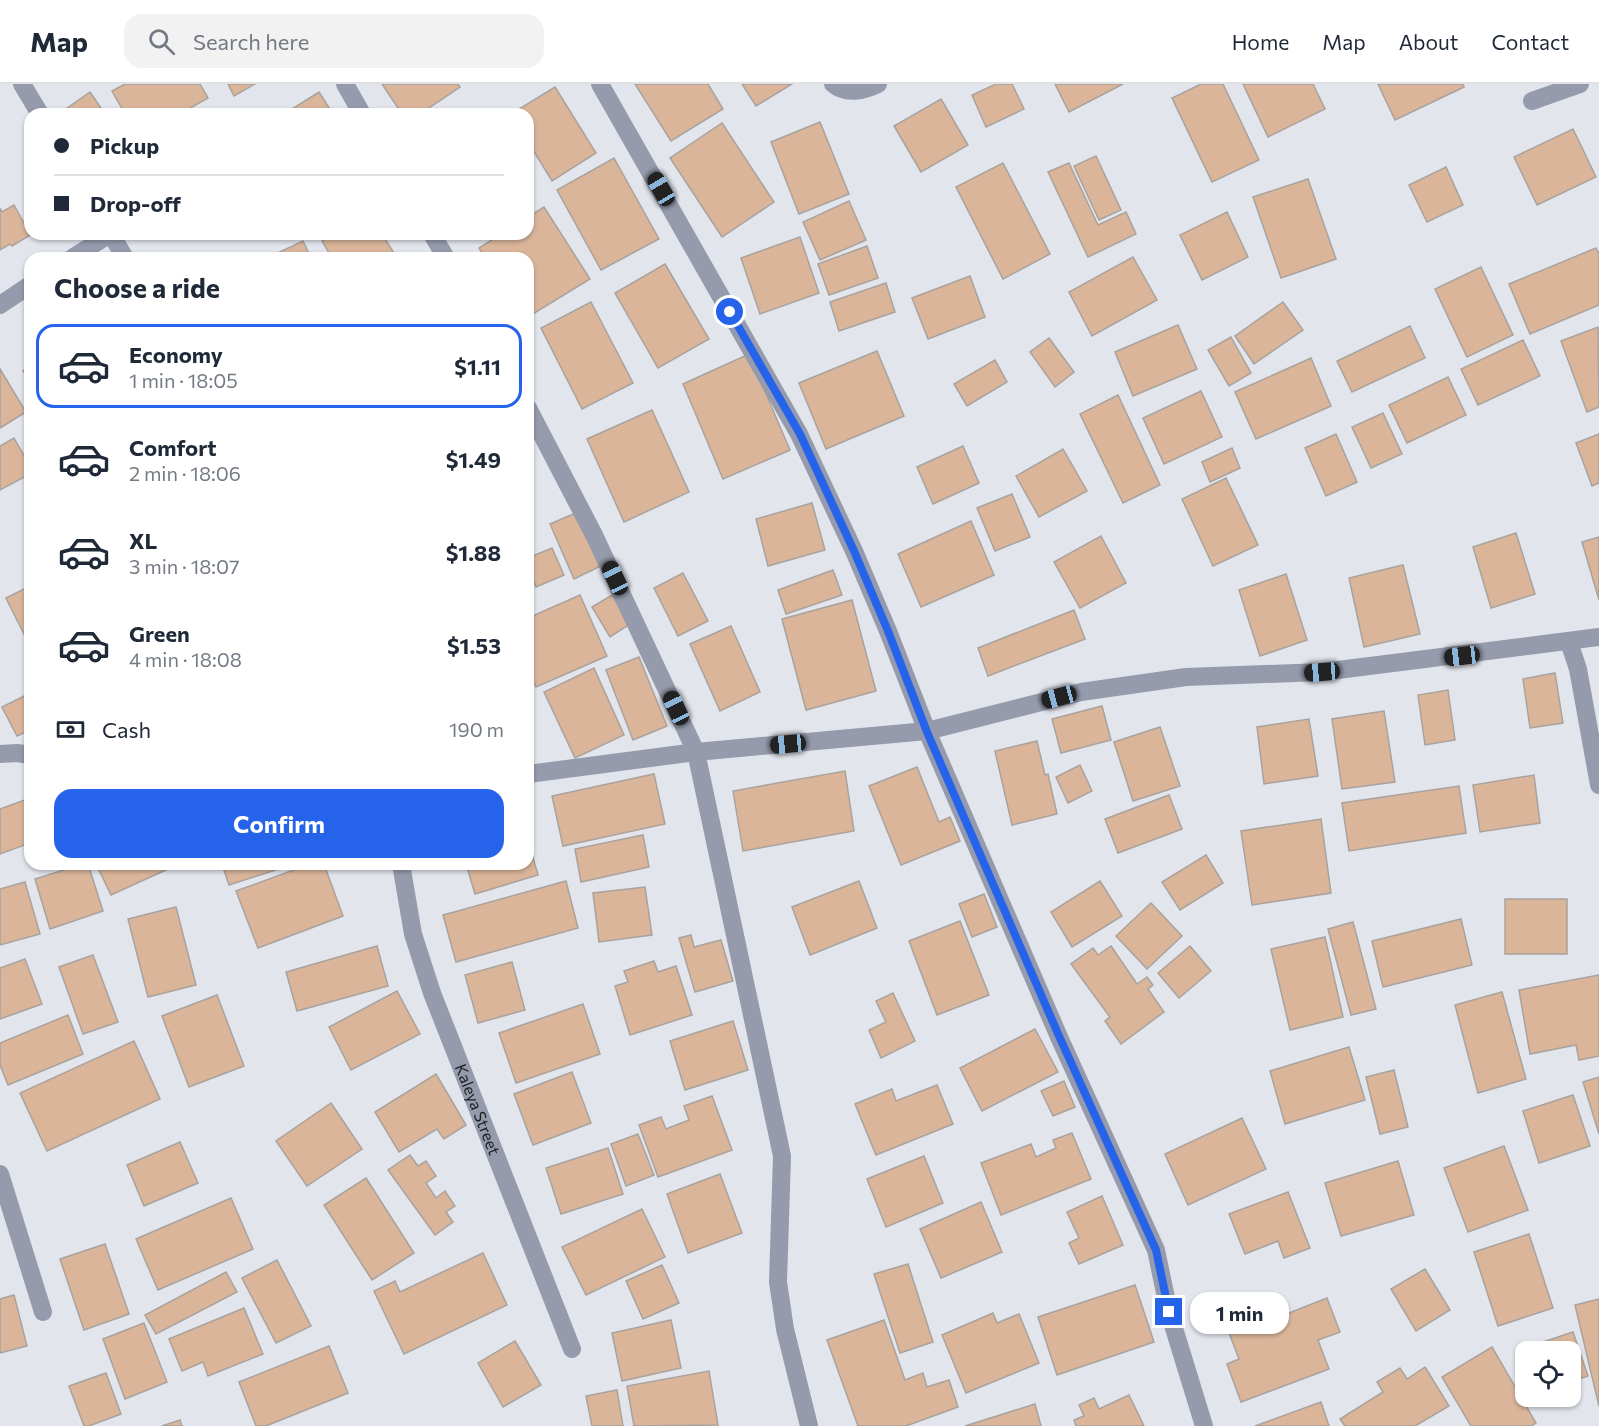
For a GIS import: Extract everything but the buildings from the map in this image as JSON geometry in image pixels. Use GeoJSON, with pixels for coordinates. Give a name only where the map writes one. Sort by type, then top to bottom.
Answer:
{"type":"FeatureCollection","features":[{"type":"Feature","properties":{"kind":"street"},"geometry":{"type":"LineString","coordinates":[[22,84],[36,108]]}},
{"type":"Feature","properties":{"kind":"street"},"geometry":{"type":"LineString","coordinates":[[345,84],[359,108]]}},
{"type":"Feature","properties":{"kind":"street"},"geometry":{"type":"LineString","coordinates":[[600,84],[800,434],[879,611],[927,732],[1059,1036],[1156,1250],[1169,1312],[1204,1426]]}},
{"type":"Feature","properties":{"kind":"street"},"geometry":{"type":"LineString","coordinates":[[833,84],[840,90],[865,91],[878,84]]}},
{"type":"Feature","properties":{"kind":"street"},"geometry":{"type":"LineString","coordinates":[[1532,101],[1580,84]]}},
{"type":"Feature","properties":{"kind":"street"},"geometry":{"type":"LineString","coordinates":[[82,252],[100,240]]}},
{"type":"Feature","properties":{"kind":"street"},"geometry":{"type":"LineString","coordinates":[[0,305],[24,289]]}},
{"type":"Feature","properties":{"kind":"street"},"geometry":{"type":"LineString","coordinates":[[534,420],[594,535],[696,752],[782,1156],[778,1282],[785,1329],[809,1426]]}},
{"type":"Feature","properties":{"kind":"street"},"geometry":{"type":"LineString","coordinates":[[534,773],[696,752],[927,732],[1081,692],[1186,677],[1322,672],[1599,638]]}},
{"type":"Feature","properties":{"kind":"street"},"geometry":{"type":"LineString","coordinates":[[1569,642],[1578,669],[1599,785]]}},
{"type":"Feature","properties":{"kind":"street"},"geometry":{"type":"LineString","coordinates":[[0,754],[24,754]]}},
{"type":"Feature","properties":{"kind":"street","name":"Kaleya Street"},"geometry":{"type":"LineString","coordinates":[[401,870],[413,934],[432,993],[572,1348]]}},
{"type":"Feature","properties":{"kind":"street"},"geometry":{"type":"LineString","coordinates":[[0,1174],[43,1312]]}},
{"type":"Feature","properties":{"kind":"route"},"geometry":{"type":"LineString","coordinates":[[730,312],[800,434],[854,551],[927,732],[1059,1036],[1156,1250],[1169,1312]]}}]}
